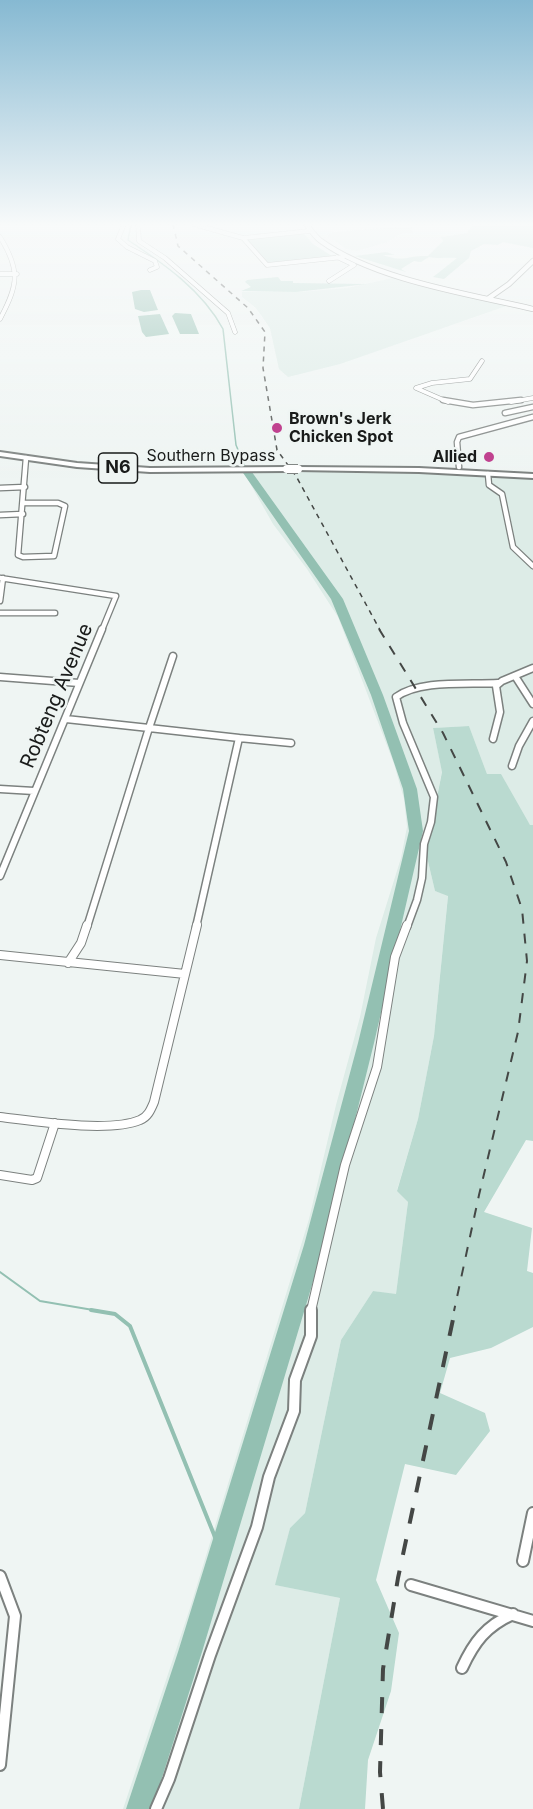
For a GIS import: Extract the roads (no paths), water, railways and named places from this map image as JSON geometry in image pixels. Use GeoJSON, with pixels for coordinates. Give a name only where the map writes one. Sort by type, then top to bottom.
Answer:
{"type":"FeatureCollection","features":[{"type":"Feature","properties":{"kind":"highway","name":"Southern Bypass"},"geometry":{"type":"LineString","coordinates":[[0,454],[150,470],[459,467],[533,471]]}},
{"type":"Feature","properties":{"kind":"highway","name":"Southern Bypass"},"geometry":{"type":"LineString","coordinates":[[395,467],[533,476]]}},
{"type":"Feature","properties":{"kind":"street"},"geometry":{"type":"LineString","coordinates":[[223,308],[228,313],[235,333]]}},
{"type":"Feature","properties":{"kind":"street"},"geometry":{"type":"LineString","coordinates":[[482,361],[470,379],[432,383],[416,388],[443,400],[471,406],[533,398]]}},
{"type":"Feature","properties":{"kind":"street"},"geometry":{"type":"LineString","coordinates":[[518,400],[532,408]]}},
{"type":"Feature","properties":{"kind":"street"},"geometry":{"type":"LineString","coordinates":[[505,413],[532,408]]}},
{"type":"Feature","properties":{"kind":"street"},"geometry":{"type":"LineString","coordinates":[[459,467],[457,442],[459,437],[533,417]]}},
{"type":"Feature","properties":{"kind":"street"},"geometry":{"type":"LineString","coordinates":[[24,503],[64,504],[56,555],[19,556],[26,458]]}},
{"type":"Feature","properties":{"kind":"street"},"geometry":{"type":"LineString","coordinates":[[488,474],[489,485],[502,494],[513,547],[533,566]]}},
{"type":"Feature","properties":{"kind":"street"},"geometry":{"type":"LineString","coordinates":[[0,488],[25,487]]}},
{"type":"Feature","properties":{"kind":"street"},"geometry":{"type":"LineString","coordinates":[[0,515],[23,514]]}},
{"type":"Feature","properties":{"kind":"street"},"geometry":{"type":"LineString","coordinates":[[0,601],[1,578]]}},
{"type":"Feature","properties":{"kind":"street","name":"Robteng Avenue"},"geometry":{"type":"LineString","coordinates":[[0,876],[116,596],[1,578]]}},
{"type":"Feature","properties":{"kind":"street"},"geometry":{"type":"LineString","coordinates":[[0,613],[55,613]]}},
{"type":"Feature","properties":{"kind":"street"},"geometry":{"type":"LineString","coordinates":[[68,963],[81,943],[99,892],[173,656]]}},
{"type":"Feature","properties":{"kind":"street"},"geometry":{"type":"LineString","coordinates":[[156,1809],[169,1779],[257,1527],[269,1477],[294,1411],[295,1380],[311,1336],[311,1305],[322,1270],[345,1165],[377,1067],[395,957],[417,900],[422,878],[424,844],[431,822],[434,797],[403,723],[396,697],[402,691],[422,688],[498,683],[533,668]]}},
{"type":"Feature","properties":{"kind":"street"},"geometry":{"type":"LineString","coordinates":[[515,676],[533,704]]}},
{"type":"Feature","properties":{"kind":"street"},"geometry":{"type":"LineString","coordinates":[[0,677],[79,683]]}},
{"type":"Feature","properties":{"kind":"street"},"geometry":{"type":"LineString","coordinates":[[492,739],[500,712],[496,690],[498,683]]}},
{"type":"Feature","properties":{"kind":"street"},"geometry":{"type":"LineString","coordinates":[[66,720],[291,743]]}},
{"type":"Feature","properties":{"kind":"street"},"geometry":{"type":"LineString","coordinates":[[512,766],[519,746],[533,721]]}},
{"type":"Feature","properties":{"kind":"street"},"geometry":{"type":"LineString","coordinates":[[0,1117],[55,1123],[123,1124],[143,1119],[148,1114],[154,1102],[219,834],[239,738]]}},
{"type":"Feature","properties":{"kind":"street"},"geometry":{"type":"LineString","coordinates":[[0,789],[34,791]]}},
{"type":"Feature","properties":{"kind":"street"},"geometry":{"type":"LineString","coordinates":[[0,955],[185,974]]}},
{"type":"Feature","properties":{"kind":"street"},"geometry":{"type":"LineString","coordinates":[[0,1175],[32,1180],[37,1178],[44,1166],[55,1123]]}},
{"type":"Feature","properties":{"kind":"street"},"geometry":{"type":"LineString","coordinates":[[523,1561],[533,1513]]}},
{"type":"Feature","properties":{"kind":"street"},"geometry":{"type":"LineString","coordinates":[[0,1576],[15,1616],[0,1765]]}},
{"type":"Feature","properties":{"kind":"street"},"geometry":{"type":"LineString","coordinates":[[411,1585],[533,1621]]}},
{"type":"Feature","properties":{"kind":"street"},"geometry":{"type":"LineString","coordinates":[[462,1668],[474,1641],[489,1625],[513,1614]]}},
{"type":"Feature","properties":{"kind":"waterway"},"geometry":{"type":"LineString","coordinates":[[209,308],[223,329],[236,445],[246,469]]}},
{"type":"Feature","properties":{"kind":"waterway"},"geometry":{"type":"LineString","coordinates":[[139,1809],[190,1652],[314,1245],[366,1043],[416,831],[410,789],[377,695],[337,599],[246,470]]}},
{"type":"Feature","properties":{"kind":"waterway"},"geometry":{"type":"LineString","coordinates":[[0,1272],[40,1301],[99,1311]]}},
{"type":"Feature","properties":{"kind":"waterway"},"geometry":{"type":"LineString","coordinates":[[91,1310],[115,1314],[130,1326],[221,1552]]}},
{"type":"Feature","properties":{"kind":"railway"},"geometry":{"type":"LineString","coordinates":[[248,308],[265,332],[263,368],[277,450],[296,476],[380,630]]}},
{"type":"Feature","properties":{"kind":"railway"},"geometry":{"type":"LineString","coordinates":[[379,629],[443,733],[506,862],[522,909],[527,961],[518,1032],[454,1311]]}},
{"type":"Feature","properties":{"kind":"railway"},"geometry":{"type":"LineString","coordinates":[[383,1809],[380,1772],[383,1669],[398,1578],[455,1310]]}},
{"type":"Feature","properties":{"kind":"place","name":"Brown's Jerk Chicken Spot"},"geometry":{"type":"Point","coordinates":[277,428]}},
{"type":"Feature","properties":{"kind":"place","name":"Allied"},"geometry":{"type":"Point","coordinates":[489,457]}}]}
